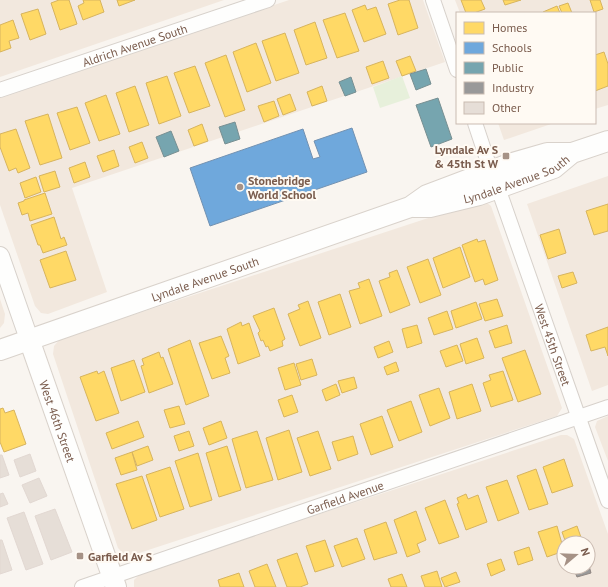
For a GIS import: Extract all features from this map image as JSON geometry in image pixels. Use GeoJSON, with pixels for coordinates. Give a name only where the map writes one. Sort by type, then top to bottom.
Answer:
{"type":"FeatureCollection","features":[{"type":"Feature","properties":{"kind":"main road","name":"Lyndale Avenue South"},"geometry":{"type":"LineString","coordinates":[[0,350],[410,207],[430,207],[479,195],[509,164],[547,153],[572,153],[608,141]]}},
{"type":"Feature","properties":{"kind":"main road","name":"West 46th Street"},"geometry":{"type":"LineString","coordinates":[[29,339],[114,582]]}},
{"type":"Feature","properties":{"kind":"street","name":"Aldrich Avenue South"},"geometry":{"type":"LineString","coordinates":[[0,90],[268,0]]}},
{"type":"Feature","properties":{"kind":"street"},"geometry":{"type":"LineString","coordinates":[[433,0],[456,67]]}},
{"type":"Feature","properties":{"kind":"street","name":"West 45th Street"},"geometry":{"type":"LineString","coordinates":[[475,124],[608,501]]}},
{"type":"Feature","properties":{"kind":"street","name":"West 46th Street"},"geometry":{"type":"LineString","coordinates":[[0,256],[29,339]]}},
{"type":"Feature","properties":{"kind":"street","name":"Garfield Avenue"},"geometry":{"type":"LineString","coordinates":[[82,587],[114,582],[608,407]]}},
{"type":"Feature","properties":{"kind":"shaded area"},"geometry":{"type":"Polygon","coordinates":[[[0,0],[224,0],[0,77],[0,0]]]}},
{"type":"Feature","properties":{"kind":"shaded area"},"geometry":{"type":"Polygon","coordinates":[[[289,0],[423,0],[445,62],[72,188],[107,292],[48,314],[41,313],[35,306],[0,205],[0,98],[289,0]]]}},
{"type":"Feature","properties":{"kind":"shaded area"},"geometry":{"type":"Polygon","coordinates":[[[455,0],[608,0],[608,105],[596,109],[596,12],[460,12],[455,0]]]}},
{"type":"Feature","properties":{"kind":"shaded area"},"geometry":{"type":"Polygon","coordinates":[[[498,124],[551,124],[504,140],[498,124]]]}},
{"type":"Feature","properties":{"kind":"shaded area"},"geometry":{"type":"Polygon","coordinates":[[[608,176],[608,385],[592,391],[527,204],[608,176]]]}},
{"type":"Feature","properties":{"kind":"shaded area"},"geometry":{"type":"Polygon","coordinates":[[[480,201],[486,202],[491,206],[562,408],[557,416],[133,555],[125,555],[118,548],[53,354],[54,346],[60,339],[480,201]]]}},
{"type":"Feature","properties":{"kind":"shaded area"},"geometry":{"type":"Polygon","coordinates":[[[0,299],[5,314],[4,323],[0,328],[0,299]]]}},
{"type":"Feature","properties":{"kind":"shaded area"},"geometry":{"type":"Polygon","coordinates":[[[608,416],[608,461],[595,427],[597,421],[608,416]]]}},
{"type":"Feature","properties":{"kind":"shaded area"},"geometry":{"type":"Polygon","coordinates":[[[561,435],[567,435],[574,439],[608,534],[608,587],[134,587],[134,580],[142,572],[561,435]]]}},
{"type":"Feature","properties":{"kind":"green space"},"geometry":{"type":"Polygon","coordinates":[[[402,76],[410,98],[380,108],[373,87],[402,76]]]}},
{"type":"Feature","properties":{"kind":"building: Homes"},"geometry":{"type":"Polygon","coordinates":[[[59,0],[69,0],[77,24],[60,30],[51,3],[59,0]]]}},
{"type":"Feature","properties":{"kind":"building: Homes"},"geometry":{"type":"Polygon","coordinates":[[[83,0],[100,0],[104,12],[83,20],[78,6],[84,3],[83,0]]]}},
{"type":"Feature","properties":{"kind":"building: Homes"},"geometry":{"type":"Polygon","coordinates":[[[117,0],[135,0],[119,6],[117,0]]]}},
{"type":"Feature","properties":{"kind":"building: Homes"},"geometry":{"type":"Polygon","coordinates":[[[400,0],[409,0],[418,28],[398,35],[388,4],[400,0]]]}},
{"type":"Feature","properties":{"kind":"building: Homes"},"geometry":{"type":"Polygon","coordinates":[[[461,0],[481,0],[485,9],[477,12],[466,12],[461,0]]]}},
{"type":"Feature","properties":{"kind":"building: Homes"},"geometry":{"type":"Polygon","coordinates":[[[503,0],[521,0],[505,5],[503,0]]]}},
{"type":"Feature","properties":{"kind":"building: Homes"},"geometry":{"type":"Polygon","coordinates":[[[590,0],[600,0],[603,9],[594,12],[590,0]]]}},
{"type":"Feature","properties":{"kind":"building: Homes"},"geometry":{"type":"Polygon","coordinates":[[[568,3],[572,12],[562,12],[559,6],[568,3]]]}},
{"type":"Feature","properties":{"kind":"building: Homes"},"geometry":{"type":"Polygon","coordinates":[[[365,5],[367,10],[376,7],[386,34],[364,42],[352,10],[365,5]]]}},
{"type":"Feature","properties":{"kind":"building: Homes"},"geometry":{"type":"Polygon","coordinates":[[[557,6],[560,12],[543,12],[557,6]]]}},
{"type":"Feature","properties":{"kind":"building: Homes"},"geometry":{"type":"Polygon","coordinates":[[[38,9],[46,34],[30,40],[21,14],[38,9]]]}},
{"type":"Feature","properties":{"kind":"building: Homes"},"geometry":{"type":"Polygon","coordinates":[[[345,13],[359,51],[337,58],[323,20],[345,13]]]}},
{"type":"Feature","properties":{"kind":"building: Homes"},"geometry":{"type":"Polygon","coordinates":[[[13,20],[19,38],[9,41],[11,48],[0,52],[0,25],[13,20]]]}},
{"type":"Feature","properties":{"kind":"building: Homes"},"geometry":{"type":"Polygon","coordinates":[[[315,22],[327,58],[306,65],[294,30],[315,22]]]}},
{"type":"Feature","properties":{"kind":"building: Homes"},"geometry":{"type":"Polygon","coordinates":[[[285,33],[299,73],[276,81],[262,41],[285,33]]]}},
{"type":"Feature","properties":{"kind":"building: Homes"},"geometry":{"type":"Polygon","coordinates":[[[256,43],[271,83],[247,92],[233,52],[256,43]]]}},
{"type":"Feature","properties":{"kind":"building: Homes"},"geometry":{"type":"Polygon","coordinates":[[[604,52],[608,64],[608,86],[596,91],[596,55],[604,52]]]}},
{"type":"Feature","properties":{"kind":"building: Homes"},"geometry":{"type":"Polygon","coordinates":[[[226,55],[245,110],[225,117],[205,63],[226,55]]]}},
{"type":"Feature","properties":{"kind":"building: Homes"},"geometry":{"type":"Polygon","coordinates":[[[410,56],[416,71],[402,76],[396,61],[410,56]]]}},
{"type":"Feature","properties":{"kind":"building: Homes"},"geometry":{"type":"Polygon","coordinates":[[[383,61],[389,78],[372,84],[366,67],[383,61]]]}},
{"type":"Feature","properties":{"kind":"building: Homes"},"geometry":{"type":"Polygon","coordinates":[[[195,66],[210,106],[189,113],[174,73],[195,66]]]}},
{"type":"Feature","properties":{"kind":"building: Homes"},"geometry":{"type":"Polygon","coordinates":[[[167,76],[181,116],[159,124],[146,83],[167,76]]]}},
{"type":"Feature","properties":{"kind":"building: Homes"},"geometry":{"type":"Polygon","coordinates":[[[135,86],[149,125],[129,132],[116,93],[135,86]]]}},
{"type":"Feature","properties":{"kind":"building: Homes"},"geometry":{"type":"Polygon","coordinates":[[[322,86],[327,101],[312,106],[307,92],[322,86]]]}},
{"type":"Feature","properties":{"kind":"building: Homes"},"geometry":{"type":"Polygon","coordinates":[[[290,94],[296,110],[283,115],[277,99],[290,94]]]}},
{"type":"Feature","properties":{"kind":"building: Homes"},"geometry":{"type":"Polygon","coordinates":[[[106,95],[120,134],[99,141],[85,103],[106,95]]]}},
{"type":"Feature","properties":{"kind":"building: Homes"},"geometry":{"type":"Polygon","coordinates":[[[274,101],[279,116],[264,122],[258,106],[274,101]]]}},
{"type":"Feature","properties":{"kind":"building: Homes"},"geometry":{"type":"Polygon","coordinates":[[[77,107],[90,143],[70,150],[57,113],[77,107]]]}},
{"type":"Feature","properties":{"kind":"building: Homes"},"geometry":{"type":"Polygon","coordinates":[[[48,114],[62,158],[40,165],[25,121],[48,114]]]}},
{"type":"Feature","properties":{"kind":"building: Homes"},"geometry":{"type":"Polygon","coordinates":[[[202,124],[208,141],[194,146],[188,130],[202,124]]]}},
{"type":"Feature","properties":{"kind":"building: Homes"},"geometry":{"type":"Polygon","coordinates":[[[16,129],[30,168],[18,173],[16,168],[9,171],[0,147],[0,134],[16,129]]]}},
{"type":"Feature","properties":{"kind":"building: Homes"},"geometry":{"type":"Polygon","coordinates":[[[142,142],[148,158],[135,163],[129,147],[142,142]]]}},
{"type":"Feature","properties":{"kind":"building: Homes"},"geometry":{"type":"Polygon","coordinates":[[[114,150],[119,166],[103,172],[97,156],[114,150]]]}},
{"type":"Feature","properties":{"kind":"building: Homes"},"geometry":{"type":"Polygon","coordinates":[[[85,162],[90,177],[74,183],[69,168],[85,162]]]}},
{"type":"Feature","properties":{"kind":"building: Homes"},"geometry":{"type":"Polygon","coordinates":[[[55,171],[60,187],[44,192],[39,176],[55,171]]]}},
{"type":"Feature","properties":{"kind":"building: Homes"},"geometry":{"type":"Polygon","coordinates":[[[36,177],[41,192],[25,198],[20,183],[36,177]]]}},
{"type":"Feature","properties":{"kind":"building: Homes"},"geometry":{"type":"Polygon","coordinates":[[[45,193],[52,214],[30,221],[28,213],[22,215],[18,203],[45,193]]]}},
{"type":"Feature","properties":{"kind":"building: Homes"},"geometry":{"type":"Polygon","coordinates":[[[608,204],[608,231],[594,235],[586,211],[608,204]]]}},
{"type":"Feature","properties":{"kind":"building: Homes"},"geometry":{"type":"Polygon","coordinates":[[[54,217],[61,239],[64,237],[67,245],[43,253],[40,245],[38,245],[31,225],[54,217]]]}},
{"type":"Feature","properties":{"kind":"building: Homes"},"geometry":{"type":"Polygon","coordinates":[[[559,229],[566,253],[548,259],[540,235],[559,229]]]}},
{"type":"Feature","properties":{"kind":"building: Homes"},"geometry":{"type":"Polygon","coordinates":[[[477,239],[478,242],[485,240],[498,280],[485,285],[483,279],[475,282],[462,245],[477,239]]]}},
{"type":"Feature","properties":{"kind":"building: Homes"},"geometry":{"type":"Polygon","coordinates":[[[460,247],[470,277],[443,288],[433,258],[460,247]]]}},
{"type":"Feature","properties":{"kind":"building: Homes"},"geometry":{"type":"Polygon","coordinates":[[[66,251],[76,280],[50,288],[40,260],[66,251]]]}},
{"type":"Feature","properties":{"kind":"building: Homes"},"geometry":{"type":"Polygon","coordinates":[[[428,259],[441,295],[420,303],[407,267],[428,259]]]}},
{"type":"Feature","properties":{"kind":"building: Homes"},"geometry":{"type":"Polygon","coordinates":[[[397,270],[410,305],[390,313],[379,281],[390,277],[389,273],[397,270]]]}},
{"type":"Feature","properties":{"kind":"building: Homes"},"geometry":{"type":"Polygon","coordinates":[[[573,272],[577,283],[562,288],[558,276],[573,272]]]}},
{"type":"Feature","properties":{"kind":"building: Homes"},"geometry":{"type":"Polygon","coordinates":[[[369,279],[382,316],[360,324],[349,291],[360,288],[358,283],[369,279]]]}},
{"type":"Feature","properties":{"kind":"building: Homes"},"geometry":{"type":"Polygon","coordinates":[[[340,294],[351,327],[329,335],[318,302],[340,294]]]}},
{"type":"Feature","properties":{"kind":"building: Homes"},"geometry":{"type":"Polygon","coordinates":[[[497,299],[503,316],[485,321],[479,304],[497,299]]]}},
{"type":"Feature","properties":{"kind":"building: Homes"},"geometry":{"type":"Polygon","coordinates":[[[308,301],[321,338],[300,346],[288,314],[300,309],[298,305],[308,301]]]}},
{"type":"Feature","properties":{"kind":"building: Homes"},"geometry":{"type":"Polygon","coordinates":[[[476,302],[482,319],[456,328],[451,311],[476,302]]]}},
{"type":"Feature","properties":{"kind":"building: Homes"},"geometry":{"type":"Polygon","coordinates":[[[274,308],[285,339],[282,341],[283,346],[270,351],[268,346],[266,347],[263,340],[261,341],[258,333],[260,331],[253,316],[274,308]]]}},
{"type":"Feature","properties":{"kind":"building: Homes"},"geometry":{"type":"Polygon","coordinates":[[[447,311],[453,329],[434,335],[428,318],[447,311]]]}},
{"type":"Feature","properties":{"kind":"building: Homes"},"geometry":{"type":"Polygon","coordinates":[[[241,322],[242,326],[249,323],[260,356],[238,364],[227,329],[241,322]]]}},
{"type":"Feature","properties":{"kind":"building: Homes"},"geometry":{"type":"Polygon","coordinates":[[[417,325],[422,343],[407,348],[402,329],[417,325]]]}},
{"type":"Feature","properties":{"kind":"building: Homes"},"geometry":{"type":"Polygon","coordinates":[[[507,325],[512,343],[495,348],[489,331],[507,325]]]}},
{"type":"Feature","properties":{"kind":"building: Homes"},"geometry":{"type":"Polygon","coordinates":[[[608,327],[608,356],[605,347],[591,351],[586,335],[608,327]]]}},
{"type":"Feature","properties":{"kind":"building: Homes"},"geometry":{"type":"Polygon","coordinates":[[[221,336],[229,356],[225,358],[230,373],[212,379],[199,343],[221,336]]]}},
{"type":"Feature","properties":{"kind":"building: Homes"},"geometry":{"type":"Polygon","coordinates":[[[477,338],[484,358],[466,364],[460,344],[477,338]]]}},
{"type":"Feature","properties":{"kind":"building: Homes"},"geometry":{"type":"Polygon","coordinates":[[[190,340],[209,396],[186,405],[168,349],[190,340]]]}},
{"type":"Feature","properties":{"kind":"building: Homes"},"geometry":{"type":"Polygon","coordinates":[[[389,341],[393,352],[378,358],[374,347],[389,341]]]}},
{"type":"Feature","properties":{"kind":"building: Homes"},"geometry":{"type":"Polygon","coordinates":[[[457,345],[463,361],[446,367],[440,351],[457,345]]]}},
{"type":"Feature","properties":{"kind":"building: Homes"},"geometry":{"type":"Polygon","coordinates":[[[525,350],[541,394],[518,402],[502,358],[525,350]]]}},
{"type":"Feature","properties":{"kind":"building: Homes"},"geometry":{"type":"Polygon","coordinates":[[[159,352],[161,358],[163,357],[173,384],[149,393],[141,366],[144,365],[142,359],[159,352]]]}},
{"type":"Feature","properties":{"kind":"building: Homes"},"geometry":{"type":"Polygon","coordinates":[[[312,359],[317,375],[301,380],[296,364],[312,359]]]}},
{"type":"Feature","properties":{"kind":"building: Homes"},"geometry":{"type":"Polygon","coordinates":[[[134,360],[145,392],[121,401],[111,368],[134,360]]]}},
{"type":"Feature","properties":{"kind":"building: Homes"},"geometry":{"type":"Polygon","coordinates":[[[396,362],[399,371],[387,375],[384,367],[396,362]]]}},
{"type":"Feature","properties":{"kind":"building: Homes"},"geometry":{"type":"Polygon","coordinates":[[[294,363],[301,385],[285,390],[278,368],[294,363]]]}},
{"type":"Feature","properties":{"kind":"building: Homes"},"geometry":{"type":"Polygon","coordinates":[[[97,371],[98,374],[104,371],[119,413],[96,421],[80,377],[97,371]]]}},
{"type":"Feature","properties":{"kind":"building: Homes"},"geometry":{"type":"Polygon","coordinates":[[[503,371],[513,400],[491,407],[483,383],[491,380],[489,375],[503,371]]]}},
{"type":"Feature","properties":{"kind":"building: Homes"},"geometry":{"type":"Polygon","coordinates":[[[354,377],[357,388],[342,393],[338,381],[354,377]]]}},
{"type":"Feature","properties":{"kind":"building: Homes"},"geometry":{"type":"Polygon","coordinates":[[[336,384],[340,395],[326,401],[322,390],[336,384]]]}},
{"type":"Feature","properties":{"kind":"building: Homes"},"geometry":{"type":"Polygon","coordinates":[[[472,384],[481,411],[457,419],[449,392],[472,384]]]}},
{"type":"Feature","properties":{"kind":"building: Homes"},"geometry":{"type":"Polygon","coordinates":[[[439,388],[450,418],[430,426],[419,395],[439,388]]]}},
{"type":"Feature","properties":{"kind":"building: Homes"},"geometry":{"type":"Polygon","coordinates":[[[292,395],[298,412],[284,417],[278,400],[292,395]]]}},
{"type":"Feature","properties":{"kind":"building: Homes"},"geometry":{"type":"Polygon","coordinates":[[[411,401],[422,432],[399,441],[387,410],[411,401]]]}},
{"type":"Feature","properties":{"kind":"building: Homes"},"geometry":{"type":"Polygon","coordinates":[[[179,406],[185,424],[170,428],[164,410],[179,406]]]}},
{"type":"Feature","properties":{"kind":"building: Homes"},"geometry":{"type":"Polygon","coordinates":[[[3,408],[5,413],[14,410],[26,444],[4,452],[0,442],[0,409],[3,408]]]}},
{"type":"Feature","properties":{"kind":"building: Homes"},"geometry":{"type":"Polygon","coordinates":[[[382,416],[393,447],[371,455],[360,424],[382,416]]]}},
{"type":"Feature","properties":{"kind":"building: Homes"},"geometry":{"type":"Polygon","coordinates":[[[138,421],[144,437],[112,449],[106,433],[138,421]]]}},
{"type":"Feature","properties":{"kind":"building: Homes"},"geometry":{"type":"Polygon","coordinates":[[[221,421],[227,438],[209,445],[203,428],[221,421]]]}},
{"type":"Feature","properties":{"kind":"building: Homes"},"geometry":{"type":"Polygon","coordinates":[[[289,430],[302,472],[278,480],[266,438],[289,430]]]}},
{"type":"Feature","properties":{"kind":"building: Homes"},"geometry":{"type":"Polygon","coordinates":[[[189,431],[194,446],[179,451],[174,436],[189,431]]]}},
{"type":"Feature","properties":{"kind":"building: Homes"},"geometry":{"type":"Polygon","coordinates":[[[257,431],[273,480],[246,488],[232,439],[257,431]]]}},
{"type":"Feature","properties":{"kind":"building: Homes"},"geometry":{"type":"Polygon","coordinates":[[[318,431],[331,469],[310,476],[297,438],[318,431]]]}},
{"type":"Feature","properties":{"kind":"building: Homes"},"geometry":{"type":"Polygon","coordinates":[[[353,436],[358,454],[338,461],[332,442],[353,436]]]}},
{"type":"Feature","properties":{"kind":"building: Homes"},"geometry":{"type":"Polygon","coordinates":[[[148,446],[153,460],[137,466],[132,452],[148,446]]]}},
{"type":"Feature","properties":{"kind":"building: Homes"},"geometry":{"type":"Polygon","coordinates":[[[227,446],[241,490],[219,497],[206,453],[227,446]]]}},
{"type":"Feature","properties":{"kind":"building: Homes"},"geometry":{"type":"Polygon","coordinates":[[[132,452],[137,470],[121,475],[115,458],[132,452]]]}},
{"type":"Feature","properties":{"kind":"building: Homes"},"geometry":{"type":"Polygon","coordinates":[[[198,453],[212,500],[190,507],[175,461],[198,453]]]}},
{"type":"Feature","properties":{"kind":"building: Homes"},"geometry":{"type":"Polygon","coordinates":[[[564,459],[573,486],[552,493],[543,467],[564,459]]]}},
{"type":"Feature","properties":{"kind":"building: Homes"},"geometry":{"type":"Polygon","coordinates":[[[170,467],[184,509],[160,517],[146,475],[170,467]]]}},
{"type":"Feature","properties":{"kind":"building: Homes"},"geometry":{"type":"Polygon","coordinates":[[[536,469],[548,504],[529,510],[517,476],[536,469]]]}},
{"type":"Feature","properties":{"kind":"building: Homes"},"geometry":{"type":"Polygon","coordinates":[[[142,476],[157,520],[132,529],[116,484],[142,476]]]}},
{"type":"Feature","properties":{"kind":"building: Homes"},"geometry":{"type":"Polygon","coordinates":[[[507,480],[519,513],[498,521],[486,487],[507,480]]]}},
{"type":"Feature","properties":{"kind":"building: Homes"},"geometry":{"type":"Polygon","coordinates":[[[466,494],[468,499],[478,495],[487,522],[466,530],[457,504],[459,503],[457,498],[466,494]]]}},
{"type":"Feature","properties":{"kind":"building: Homes"},"geometry":{"type":"Polygon","coordinates":[[[445,500],[459,537],[439,544],[425,508],[445,500]]]}},
{"type":"Feature","properties":{"kind":"building: Homes"},"geometry":{"type":"Polygon","coordinates":[[[416,511],[426,540],[417,544],[420,552],[407,557],[394,520],[416,511]]]}},
{"type":"Feature","properties":{"kind":"building: Homes"},"geometry":{"type":"Polygon","coordinates":[[[386,522],[397,553],[374,560],[364,530],[386,522]]]}},
{"type":"Feature","properties":{"kind":"building: Homes"},"geometry":{"type":"Polygon","coordinates":[[[557,526],[560,535],[556,535],[556,554],[547,557],[538,532],[557,526]]]}},
{"type":"Feature","properties":{"kind":"building: Homes"},"geometry":{"type":"Polygon","coordinates":[[[577,526],[580,535],[563,535],[562,532],[577,526]]]}},
{"type":"Feature","properties":{"kind":"building: Homes"},"geometry":{"type":"Polygon","coordinates":[[[357,538],[365,559],[342,567],[334,546],[357,538]]]}},
{"type":"Feature","properties":{"kind":"building: Homes"},"geometry":{"type":"Polygon","coordinates":[[[325,540],[334,566],[315,572],[306,546],[325,540]]]}},
{"type":"Feature","properties":{"kind":"building: Homes"},"geometry":{"type":"Polygon","coordinates":[[[529,547],[533,560],[518,565],[514,552],[529,547]]]}},
{"type":"Feature","properties":{"kind":"building: Homes"},"geometry":{"type":"Polygon","coordinates":[[[297,553],[308,584],[300,587],[287,587],[277,560],[297,553]]]}},
{"type":"Feature","properties":{"kind":"building: Homes"},"geometry":{"type":"Polygon","coordinates":[[[501,559],[505,570],[491,576],[487,564],[501,559]]]}},
{"type":"Feature","properties":{"kind":"building: Homes"},"geometry":{"type":"Polygon","coordinates":[[[267,564],[276,587],[255,587],[249,571],[267,564]]]}},
{"type":"Feature","properties":{"kind":"building: Homes"},"geometry":{"type":"Polygon","coordinates":[[[437,571],[442,587],[425,587],[421,576],[437,571]]]}},
{"type":"Feature","properties":{"kind":"building: Homes"},"geometry":{"type":"Polygon","coordinates":[[[456,572],[460,582],[445,587],[441,578],[456,572]]]}},
{"type":"Feature","properties":{"kind":"building: Homes"},"geometry":{"type":"Polygon","coordinates":[[[239,573],[244,587],[220,587],[218,580],[239,573]]]}},
{"type":"Feature","properties":{"kind":"building: Homes"},"geometry":{"type":"Polygon","coordinates":[[[402,574],[407,587],[391,587],[388,579],[402,574]]]}},
{"type":"Feature","properties":{"kind":"building: Schools"},"geometry":{"type":"Polygon","coordinates":[[[352,128],[367,172],[210,226],[190,168],[303,129],[313,159],[320,157],[314,141],[352,128]]]}},
{"type":"Feature","properties":{"kind":"building: Public"},"geometry":{"type":"Polygon","coordinates":[[[426,69],[431,84],[416,90],[410,74],[426,69]]]}},
{"type":"Feature","properties":{"kind":"building: Public"},"geometry":{"type":"Polygon","coordinates":[[[351,77],[356,92],[345,96],[339,82],[351,77]]]}},
{"type":"Feature","properties":{"kind":"building: Public"},"geometry":{"type":"Polygon","coordinates":[[[438,98],[452,139],[431,147],[416,105],[438,98]]]}},
{"type":"Feature","properties":{"kind":"building: Public"},"geometry":{"type":"Polygon","coordinates":[[[235,122],[240,139],[225,144],[219,127],[235,122]]]}},
{"type":"Feature","properties":{"kind":"building: Public"},"geometry":{"type":"Polygon","coordinates":[[[171,131],[179,151],[164,157],[156,137],[171,131]]]}},
{"type":"Feature","properties":{"kind":"building: Other"},"geometry":{"type":"Polygon","coordinates":[[[30,454],[36,471],[20,477],[14,460],[30,454]]]}},
{"type":"Feature","properties":{"kind":"building: Other"},"geometry":{"type":"Polygon","coordinates":[[[0,455],[2,455],[9,475],[0,478],[0,455]]]}},
{"type":"Feature","properties":{"kind":"building: Other"},"geometry":{"type":"Polygon","coordinates":[[[39,478],[47,496],[30,503],[22,485],[39,478]]]}},
{"type":"Feature","properties":{"kind":"building: Other"},"geometry":{"type":"Polygon","coordinates":[[[3,493],[8,504],[0,507],[0,494],[3,493]]]}},
{"type":"Feature","properties":{"kind":"building: Other"},"geometry":{"type":"Polygon","coordinates":[[[55,509],[72,552],[51,560],[35,516],[55,509]]]}},
{"type":"Feature","properties":{"kind":"building: Other"},"geometry":{"type":"Polygon","coordinates":[[[24,512],[43,564],[26,570],[7,518],[24,512]]]}},
{"type":"Feature","properties":{"kind":"building: Other"},"geometry":{"type":"Polygon","coordinates":[[[0,540],[2,540],[12,570],[0,574],[0,540]]]}},
{"type":"Feature","properties":{"kind":"place","name":"Lyndale Av S & 45th St W"},"geometry":{"type":"Point","coordinates":[506,156]}},
{"type":"Feature","properties":{"kind":"place","name":"Stonebridge World School"},"geometry":{"type":"Point","coordinates":[240,187]}},
{"type":"Feature","properties":{"kind":"place","name":"Garfield Av S"},"geometry":{"type":"Point","coordinates":[80,556]}}]}
